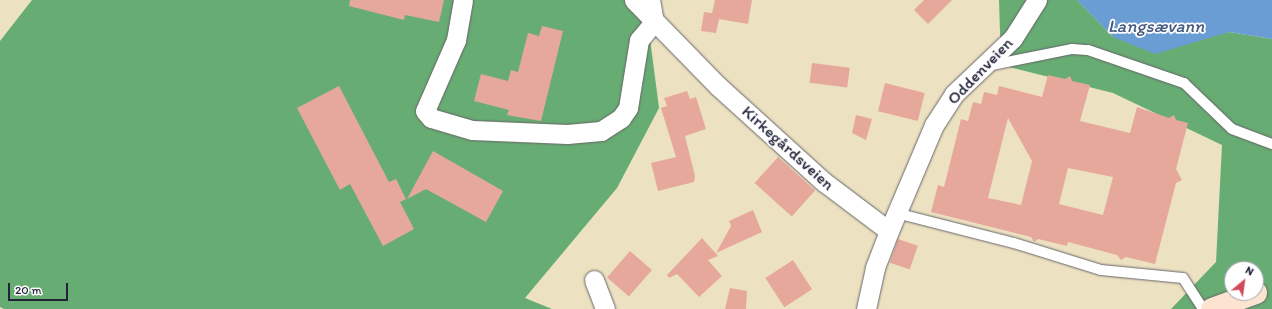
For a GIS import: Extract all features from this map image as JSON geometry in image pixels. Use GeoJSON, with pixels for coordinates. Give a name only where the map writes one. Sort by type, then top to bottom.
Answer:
{"type":"FeatureCollection","features":[{"type":"Feature","properties":{"kind":"street"},"geometry":{"type":"LineString","coordinates":[[463,0],[456,40],[425,111],[431,118],[499,133],[601,131],[621,118],[632,96],[639,40],[654,22],[650,0]]}},
{"type":"Feature","properties":{"kind":"street","name":"Kirkegårdsveien"},"geometry":{"type":"LineString","coordinates":[[634,0],[654,22],[824,182],[890,231]]}},
{"type":"Feature","properties":{"kind":"street","name":"Oddenveien"},"geometry":{"type":"LineString","coordinates":[[890,231],[896,213],[934,125],[954,94],[1013,38],[1037,0]]}},
{"type":"Feature","properties":{"kind":"street"},"geometry":{"type":"LineString","coordinates":[[866,309],[875,268],[890,231]]}},
{"type":"Feature","properties":{"kind":"street"},"geometry":{"type":"LineString","coordinates":[[594,280],[605,309]]}},
{"type":"Feature","properties":{"kind":"street"},"geometry":{"type":"LineString","coordinates":[[1212,309],[1234,301]]}},
{"type":"Feature","properties":{"kind":"lane"},"geometry":{"type":"LineString","coordinates":[[983,66],[1072,49],[1088,50],[1184,83],[1204,98],[1232,128],[1272,144]]}},
{"type":"Feature","properties":{"kind":"lane"},"geometry":{"type":"LineString","coordinates":[[896,213],[1014,243],[1101,270],[1183,278],[1203,309]]}},
{"type":"Feature","properties":{"kind":"green space"},"geometry":{"type":"Polygon","coordinates":[[[32,0],[651,0],[649,31],[659,108],[617,188],[525,298],[552,309],[4,309],[0,307],[0,41],[32,0]]]}},
{"type":"Feature","properties":{"kind":"green space"},"geometry":{"type":"Polygon","coordinates":[[[999,0],[1077,0],[1113,37],[1198,39],[1229,32],[1272,39],[1272,309],[1171,309],[1216,262],[1222,145],[1113,93],[1001,65],[999,0]]]}},
{"type":"Feature","properties":{"kind":"water","name":"Langsævann"},"geometry":{"type":"Polygon","coordinates":[[[1077,0],[1272,0],[1272,39],[1229,32],[1155,54],[1113,37],[1077,0]]]}},
{"type":"Feature","properties":{"kind":"building"},"geometry":{"type":"Polygon","coordinates":[[[350,0],[444,0],[439,22],[405,15],[404,20],[349,6],[350,0]]]}},
{"type":"Feature","properties":{"kind":"building"},"geometry":{"type":"Polygon","coordinates":[[[715,0],[752,0],[748,24],[719,19],[716,33],[701,31],[704,12],[712,13],[715,0]]]}},
{"type":"Feature","properties":{"kind":"building"},"geometry":{"type":"Polygon","coordinates":[[[924,0],[952,0],[928,24],[914,10],[924,0]]]}},
{"type":"Feature","properties":{"kind":"building"},"geometry":{"type":"Polygon","coordinates":[[[542,26],[563,31],[541,121],[507,115],[509,110],[474,101],[481,74],[508,81],[511,70],[518,72],[528,33],[539,36],[542,26]]]}},
{"type":"Feature","properties":{"kind":"building"},"geometry":{"type":"Polygon","coordinates":[[[812,63],[850,68],[847,87],[810,83],[812,63]]]}},
{"type":"Feature","properties":{"kind":"building"},"geometry":{"type":"Polygon","coordinates":[[[1048,75],[1065,79],[1070,76],[1072,81],[1090,85],[1080,121],[1130,133],[1137,107],[1169,118],[1174,115],[1176,120],[1188,123],[1176,169],[1182,180],[1176,183],[1155,264],[1126,257],[1121,260],[1117,255],[1068,242],[1067,246],[1038,239],[1034,242],[1031,237],[931,212],[938,185],[944,187],[961,119],[968,121],[973,102],[981,104],[984,92],[997,95],[999,86],[1042,97],[1048,75]],[[1008,118],[988,198],[1021,205],[1032,161],[1008,118]],[[1068,168],[1059,204],[1103,215],[1113,177],[1068,168]]]}},
{"type":"Feature","properties":{"kind":"building"},"geometry":{"type":"Polygon","coordinates":[[[885,83],[925,93],[918,121],[878,111],[885,83]]]}},
{"type":"Feature","properties":{"kind":"building"},"geometry":{"type":"Polygon","coordinates":[[[339,86],[389,182],[396,179],[406,199],[400,202],[414,229],[383,246],[350,184],[340,190],[297,108],[339,86]]]}},
{"type":"Feature","properties":{"kind":"building"},"geometry":{"type":"Polygon","coordinates":[[[687,91],[690,99],[696,97],[706,129],[685,136],[695,176],[694,182],[658,191],[651,163],[676,157],[661,108],[667,106],[664,98],[687,91]]]}},
{"type":"Feature","properties":{"kind":"building"},"geometry":{"type":"Polygon","coordinates":[[[856,115],[872,119],[866,140],[852,133],[856,115]]]}},
{"type":"Feature","properties":{"kind":"building"},"geometry":{"type":"Polygon","coordinates":[[[433,151],[503,191],[486,222],[426,189],[407,199],[433,151]]]}},
{"type":"Feature","properties":{"kind":"building"},"geometry":{"type":"Polygon","coordinates":[[[778,157],[815,190],[792,216],[755,183],[778,157]]]}},
{"type":"Feature","properties":{"kind":"building"},"geometry":{"type":"Polygon","coordinates":[[[753,210],[762,232],[716,253],[731,226],[729,221],[753,210]]]}},
{"type":"Feature","properties":{"kind":"building"},"geometry":{"type":"Polygon","coordinates":[[[702,238],[718,256],[708,260],[722,276],[699,297],[677,274],[669,278],[667,275],[702,238]]]}},
{"type":"Feature","properties":{"kind":"building"},"geometry":{"type":"Polygon","coordinates":[[[898,239],[918,246],[910,269],[890,263],[898,239]]]}},
{"type":"Feature","properties":{"kind":"building"},"geometry":{"type":"Polygon","coordinates":[[[630,251],[652,270],[629,296],[607,277],[630,251]]]}},
{"type":"Feature","properties":{"kind":"building"},"geometry":{"type":"Polygon","coordinates":[[[793,260],[812,289],[784,307],[765,278],[793,260]]]}},
{"type":"Feature","properties":{"kind":"building"},"geometry":{"type":"Polygon","coordinates":[[[730,288],[747,291],[746,309],[725,309],[730,288]]]}}]}
